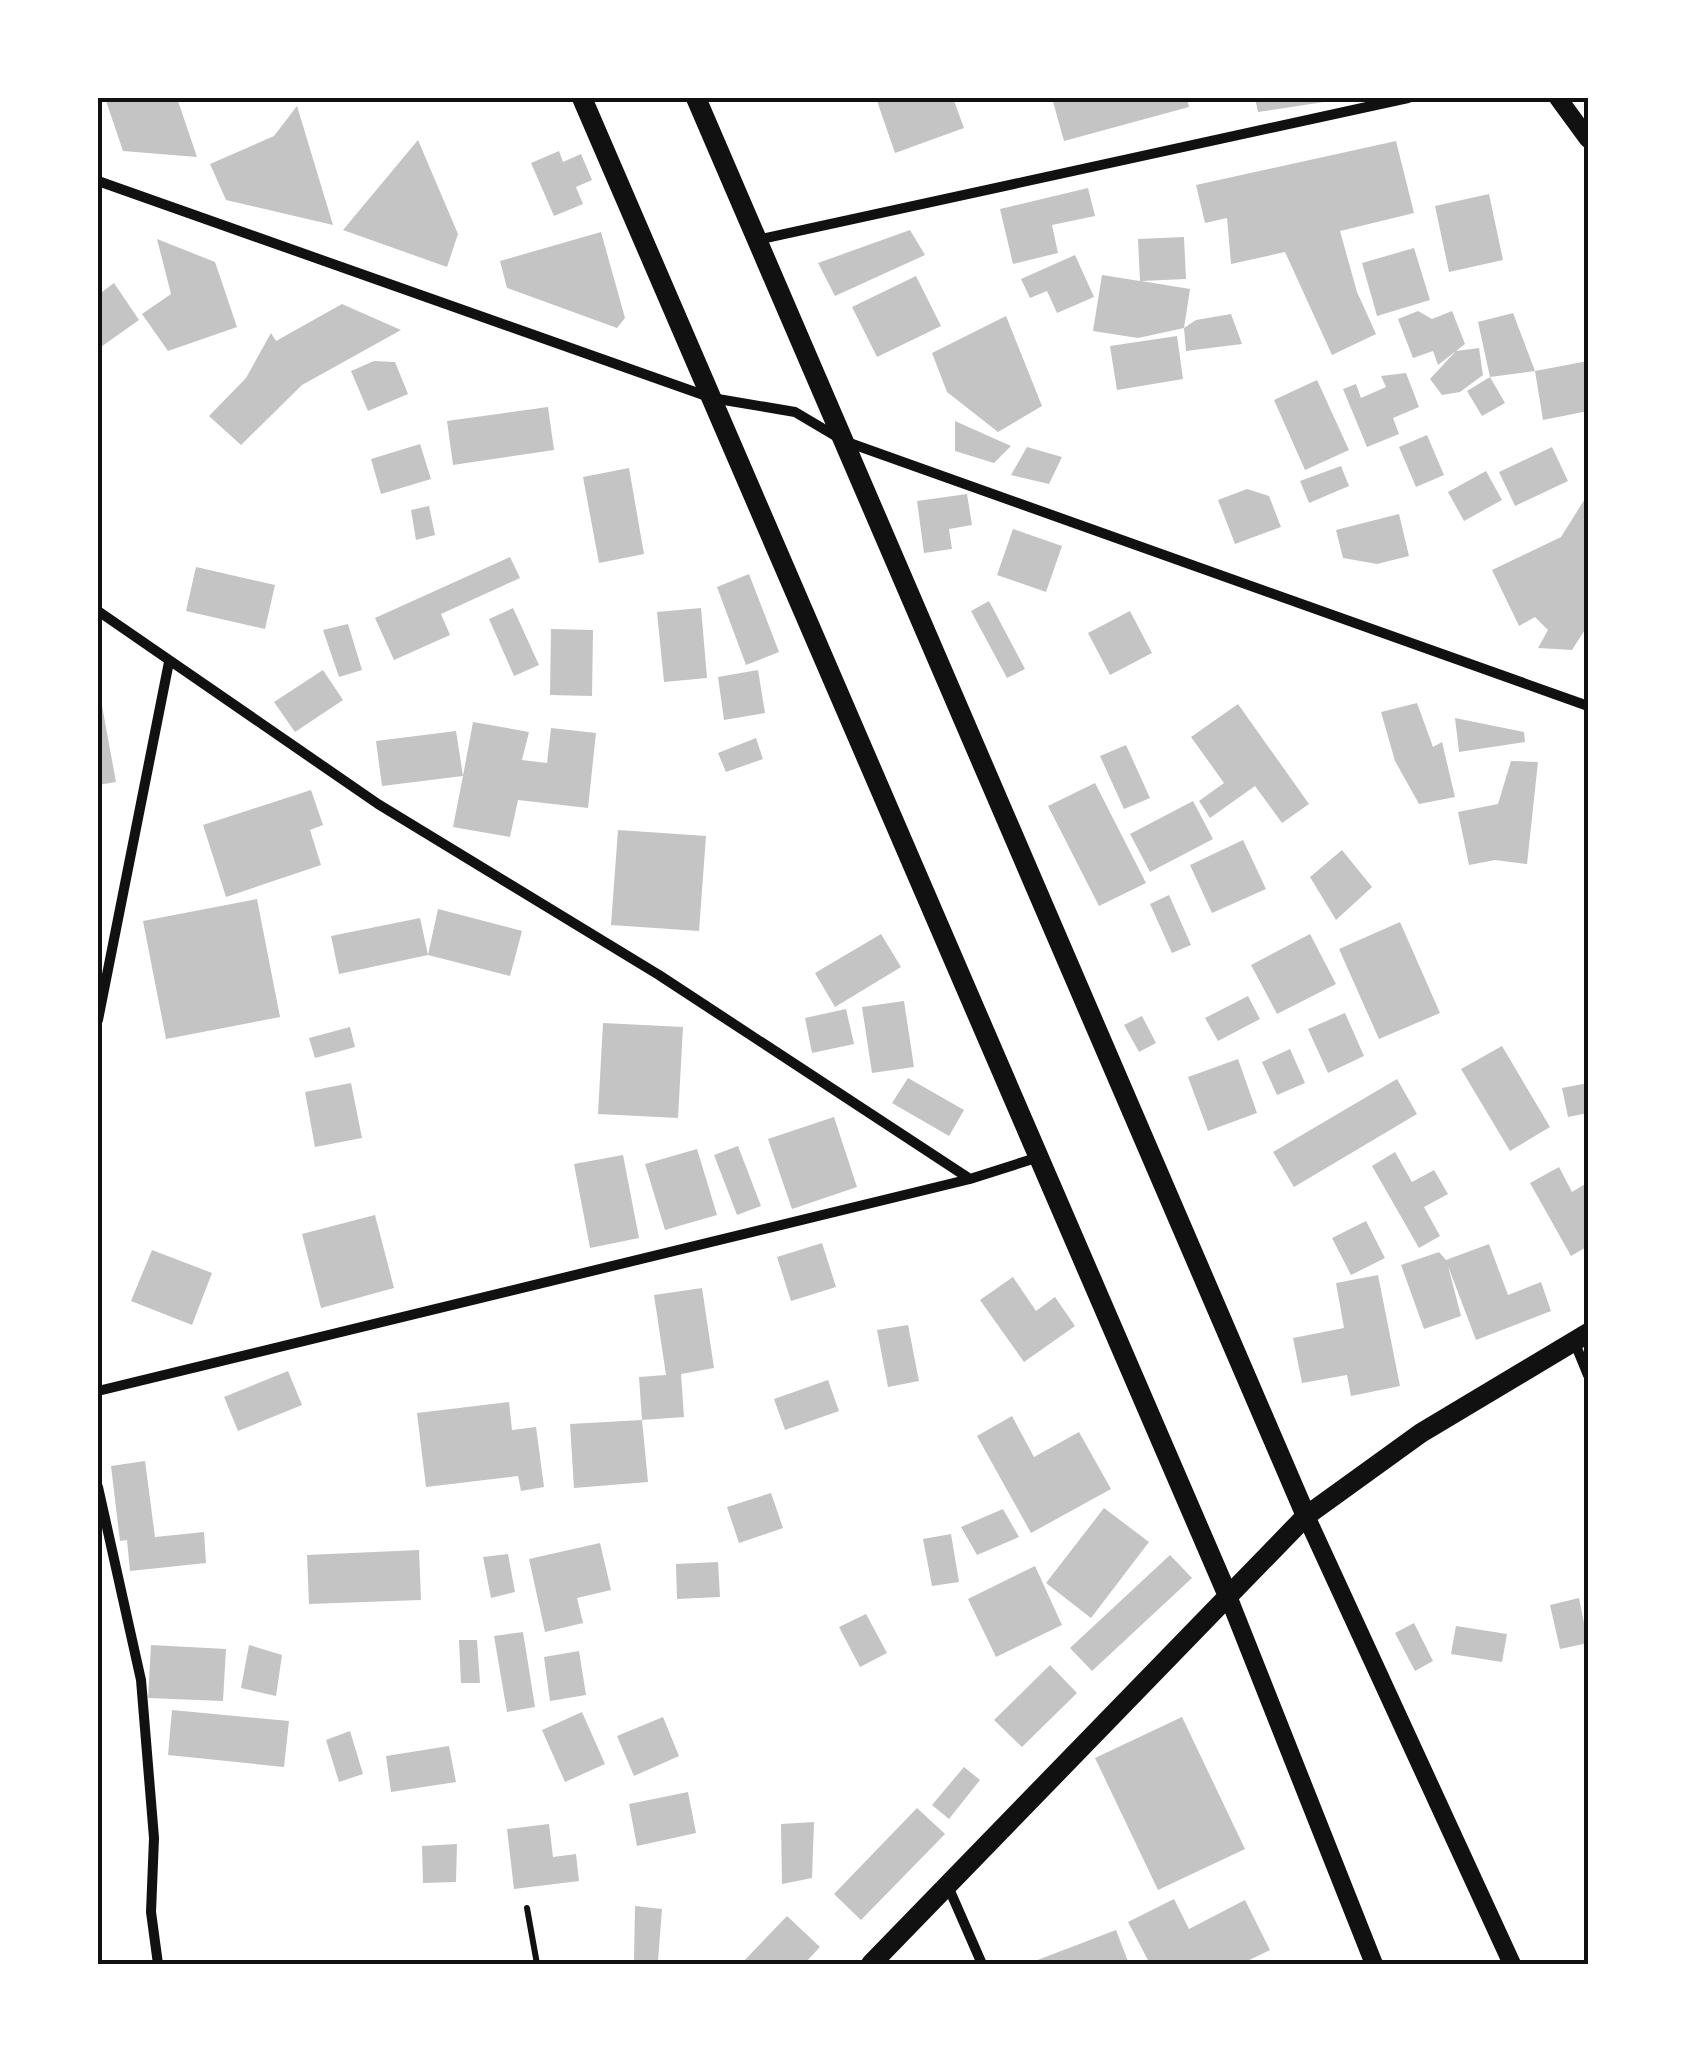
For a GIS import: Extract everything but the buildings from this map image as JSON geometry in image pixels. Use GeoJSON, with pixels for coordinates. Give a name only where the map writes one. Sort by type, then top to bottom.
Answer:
{"type":"FeatureCollection","features":[{"type":"Feature","properties":{"kind":"main road"},"geometry":{"type":"LineString","coordinates":[[582,98],[1228,1596]]}},
{"type":"Feature","properties":{"kind":"main road"},"geometry":{"type":"LineString","coordinates":[[696,98],[1306,1516]]}},
{"type":"Feature","properties":{"kind":"main road"},"geometry":{"type":"LineString","coordinates":[[871,1964],[1306,1516],[1376,1462],[1581,1337]]}},
{"type":"Feature","properties":{"kind":"street"},"geometry":{"type":"LineString","coordinates":[[758,240],[1408,98]]}},
{"type":"Feature","properties":{"kind":"street"},"geometry":{"type":"LineString","coordinates":[[1559,98],[1588,139]]}},
{"type":"Feature","properties":{"kind":"street"},"geometry":{"type":"LineString","coordinates":[[98,181],[712,398],[796,412],[844,440],[1588,706]]}},
{"type":"Feature","properties":{"kind":"street"},"geometry":{"type":"LineString","coordinates":[[98,611],[378,804],[660,975],[970,1179]]}},
{"type":"Feature","properties":{"kind":"street"},"geometry":{"type":"LineString","coordinates":[[98,1020],[168,662]]}},
{"type":"Feature","properties":{"kind":"street"},"geometry":{"type":"LineString","coordinates":[[98,1392],[970,1179],[1039,1157]]}},
{"type":"Feature","properties":{"kind":"street"},"geometry":{"type":"LineString","coordinates":[[1581,1337],[1588,1374]]}},
{"type":"Feature","properties":{"kind":"street"},"geometry":{"type":"LineString","coordinates":[[98,1487],[141,1680],[154,1838],[151,1912],[158,1964]]}},
{"type":"Feature","properties":{"kind":"street"},"geometry":{"type":"LineString","coordinates":[[1306,1516],[1512,1964]]}},
{"type":"Feature","properties":{"kind":"street"},"geometry":{"type":"LineString","coordinates":[[1228,1596],[1374,1964]]}},
{"type":"Feature","properties":{"kind":"street"},"geometry":{"type":"LineString","coordinates":[[947,1884],[982,1964]]}},
{"type":"Feature","properties":{"kind":"path"},"geometry":{"type":"LineString","coordinates":[[527,1908],[537,1964]]}}]}
